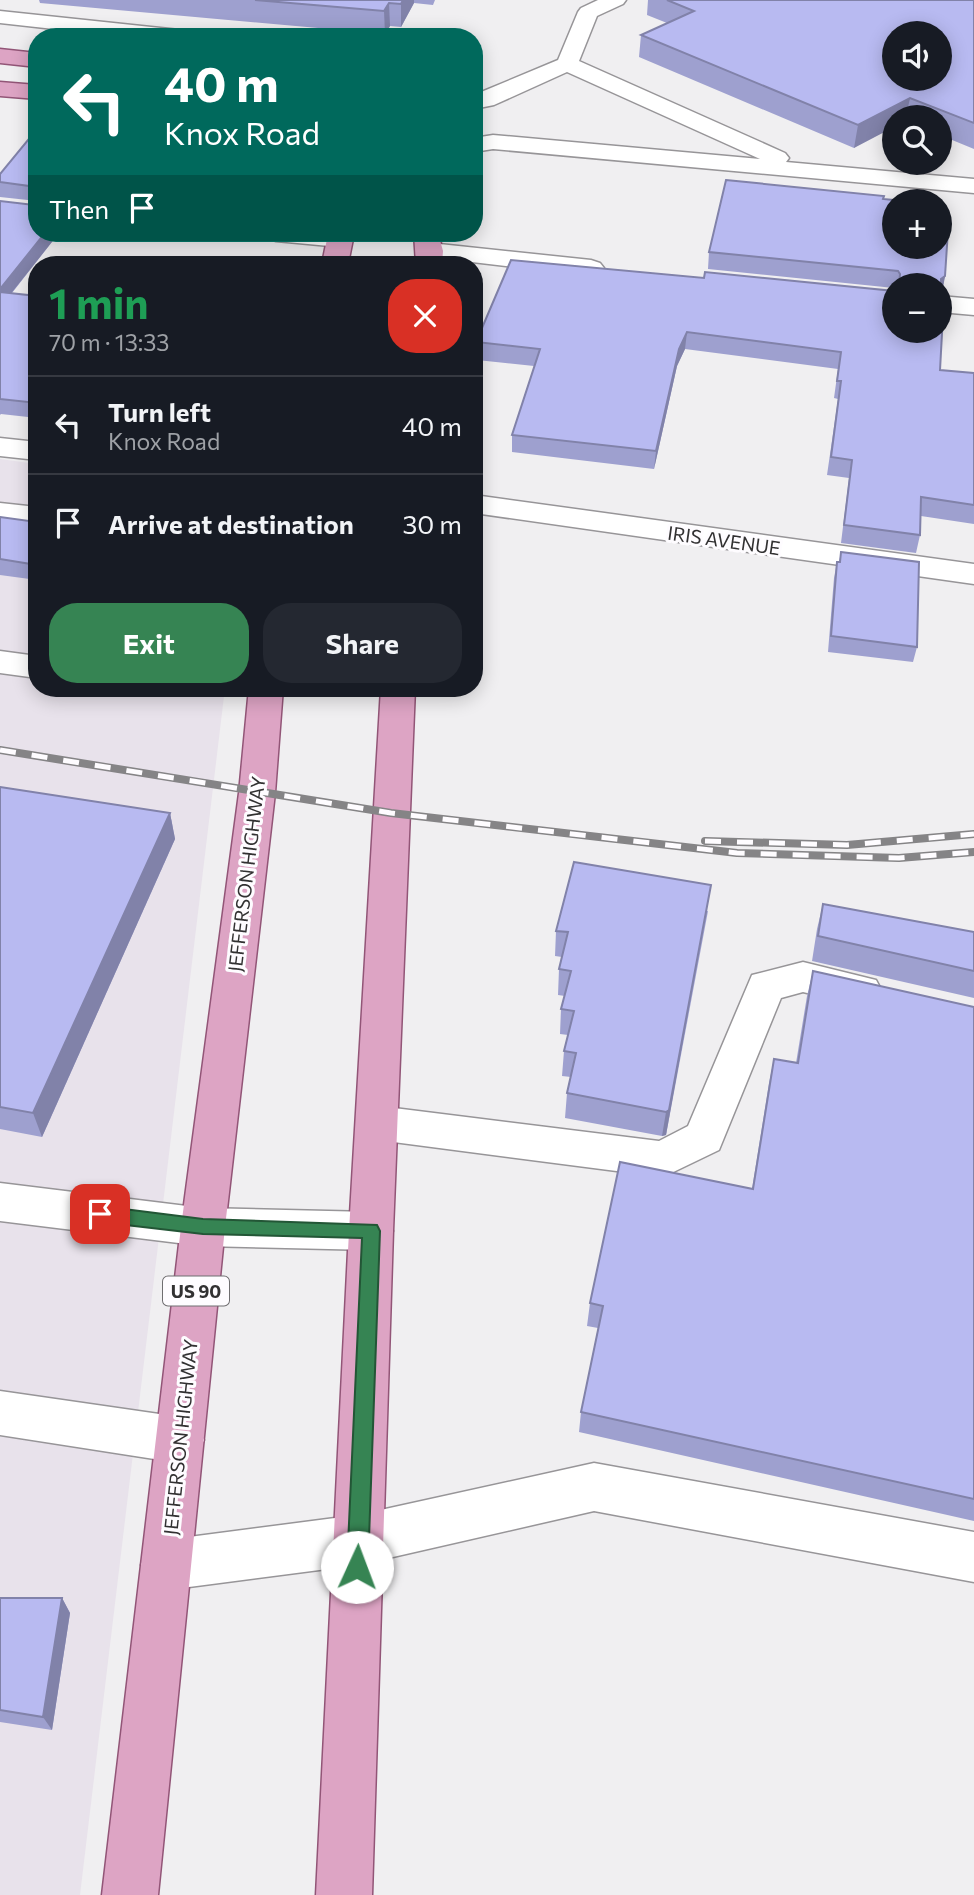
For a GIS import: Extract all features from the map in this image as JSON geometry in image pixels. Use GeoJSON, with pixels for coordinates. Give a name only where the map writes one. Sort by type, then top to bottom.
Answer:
{"type":"FeatureCollection","features":[{"type":"Feature","properties":{"kind":"main road"},"geometry":{"type":"LineString","coordinates":[[0,56],[28,55]]}},
{"type":"Feature","properties":{"kind":"main road"},"geometry":{"type":"LineString","coordinates":[[0,89],[28,91]]}},
{"type":"Feature","properties":{"kind":"main road","name":"JEFFERSON HIGHWAY"},"geometry":{"type":"LineString","coordinates":[[130,1895],[203,1227],[257,793],[264,697]]}},
{"type":"Feature","properties":{"kind":"main road"},"geometry":{"type":"LineString","coordinates":[[344,1895],[371,1231],[398,697]]}},
{"type":"Feature","properties":{"kind":"street"},"geometry":{"type":"LineString","coordinates":[[483,100],[567,64],[588,12],[616,0]]}},
{"type":"Feature","properties":{"kind":"street"},"geometry":{"type":"LineString","coordinates":[[0,17],[42,28]]}},
{"type":"Feature","properties":{"kind":"street"},"geometry":{"type":"LineString","coordinates":[[567,64],[804,171]]}},
{"type":"Feature","properties":{"kind":"street"},"geometry":{"type":"LineString","coordinates":[[483,104],[497,118],[484,144],[974,186]]}},
{"type":"Feature","properties":{"kind":"street"},"geometry":{"type":"LineString","coordinates":[[428,249],[621,271]]}},
{"type":"Feature","properties":{"kind":"street"},"geometry":{"type":"LineString","coordinates":[[952,305],[974,307]]}},
{"type":"Feature","properties":{"kind":"street"},"geometry":{"type":"LineString","coordinates":[[0,447],[28,450]]}},
{"type":"Feature","properties":{"kind":"street","name":"IRIS AVENUE"},"geometry":{"type":"LineString","coordinates":[[483,505],[974,574]]}},
{"type":"Feature","properties":{"kind":"street"},"geometry":{"type":"LineString","coordinates":[[0,512],[28,515]]}},
{"type":"Feature","properties":{"kind":"street"},"geometry":{"type":"LineString","coordinates":[[0,662],[28,666]]}},
{"type":"Feature","properties":{"kind":"street"},"geometry":{"type":"LineString","coordinates":[[378,1123],[663,1159],[704,1138],[766,986],[803,977],[895,998]]}},
{"type":"Feature","properties":{"kind":"street"},"geometry":{"type":"LineString","coordinates":[[0,1202],[203,1227],[371,1231]]}},
{"type":"Feature","properties":{"kind":"street"},"geometry":{"type":"LineString","coordinates":[[0,1413],[180,1440]]}},
{"type":"Feature","properties":{"kind":"street"},"geometry":{"type":"LineString","coordinates":[[166,1565],[358,1540],[594,1487],[974,1557]]}},
{"type":"Feature","properties":{"kind":"shaded area"},"geometry":{"type":"Polygon","coordinates":[[[0,459],[28,463],[28,697],[224,697],[80,1895],[0,1895],[0,459]]]}},
{"type":"Feature","properties":{"kind":"building"},"geometry":{"type":"Polygon","coordinates":[[[255,0],[403,0],[401,4],[389,3],[384,11],[255,0]]]}},
{"type":"Feature","properties":{"kind":"building"},"geometry":{"type":"Polygon","coordinates":[[[667,0],[974,0],[974,123],[952,114],[952,105],[928,105],[910,98],[897,105],[882,105],[882,113],[858,125],[641,35],[694,11],[667,0]]]}},
{"type":"Feature","properties":{"kind":"building"},"geometry":{"type":"Polygon","coordinates":[[[28,140],[28,186],[0,182],[0,174],[28,140]]]}},
{"type":"Feature","properties":{"kind":"building"},"geometry":{"type":"Polygon","coordinates":[[[726,180],[882,196],[882,259],[946,259],[945,273],[898,271],[709,252],[726,180]]]}},
{"type":"Feature","properties":{"kind":"building"},"geometry":{"type":"Polygon","coordinates":[[[0,201],[28,204],[28,242],[38,242],[0,289],[0,201]]]}},
{"type":"Feature","properties":{"kind":"building"},"geometry":{"type":"Polygon","coordinates":[[[511,260],[704,278],[705,272],[882,290],[882,343],[941,343],[940,370],[974,373],[974,505],[921,497],[920,535],[844,525],[852,460],[831,457],[841,381],[837,381],[841,352],[687,332],[679,349],[656,451],[512,435],[540,349],[483,343],[483,326],[511,260]]]}},
{"type":"Feature","properties":{"kind":"building"},"geometry":{"type":"Polygon","coordinates":[[[0,292],[28,295],[28,402],[0,399],[0,292]]]}},
{"type":"Feature","properties":{"kind":"building"},"geometry":{"type":"Polygon","coordinates":[[[0,517],[28,521],[28,564],[0,559],[0,517]]]}},
{"type":"Feature","properties":{"kind":"building"},"geometry":{"type":"Polygon","coordinates":[[[841,552],[919,562],[917,647],[831,636],[837,562],[840,562],[841,552]]]}},
{"type":"Feature","properties":{"kind":"building"},"geometry":{"type":"Polygon","coordinates":[[[0,787],[170,813],[33,1113],[0,1107],[0,787]]]}},
{"type":"Feature","properties":{"kind":"building"},"geometry":{"type":"Polygon","coordinates":[[[574,862],[711,885],[669,1110],[666,1112],[567,1093],[576,1053],[564,1051],[574,1011],[561,1009],[571,971],[559,969],[568,932],[556,931],[574,862]]]}},
{"type":"Feature","properties":{"kind":"building"},"geometry":{"type":"Polygon","coordinates":[[[823,904],[974,932],[974,971],[818,936],[823,904]]]}},
{"type":"Feature","properties":{"kind":"building"},"geometry":{"type":"Polygon","coordinates":[[[813,971],[974,1007],[974,1499],[581,1412],[603,1306],[590,1303],[620,1162],[753,1189],[774,1059],[798,1063],[813,971]]]}},
{"type":"Feature","properties":{"kind":"building"},"geometry":{"type":"Polygon","coordinates":[[[0,1598],[62,1598],[43,1717],[0,1710],[0,1598]]]}},
{"type":"Feature","properties":{"kind":"railway"},"geometry":{"type":"LineString","coordinates":[[0,750],[391,813],[737,853],[899,858],[974,852]]}},
{"type":"Feature","properties":{"kind":"railway"},"geometry":{"type":"LineString","coordinates":[[705,841],[847,845],[974,834]]}},
{"type":"Feature","properties":{"kind":"route"},"geometry":{"type":"LineString","coordinates":[[100,1214],[203,1227],[371,1231],[357,1567]]}}]}
